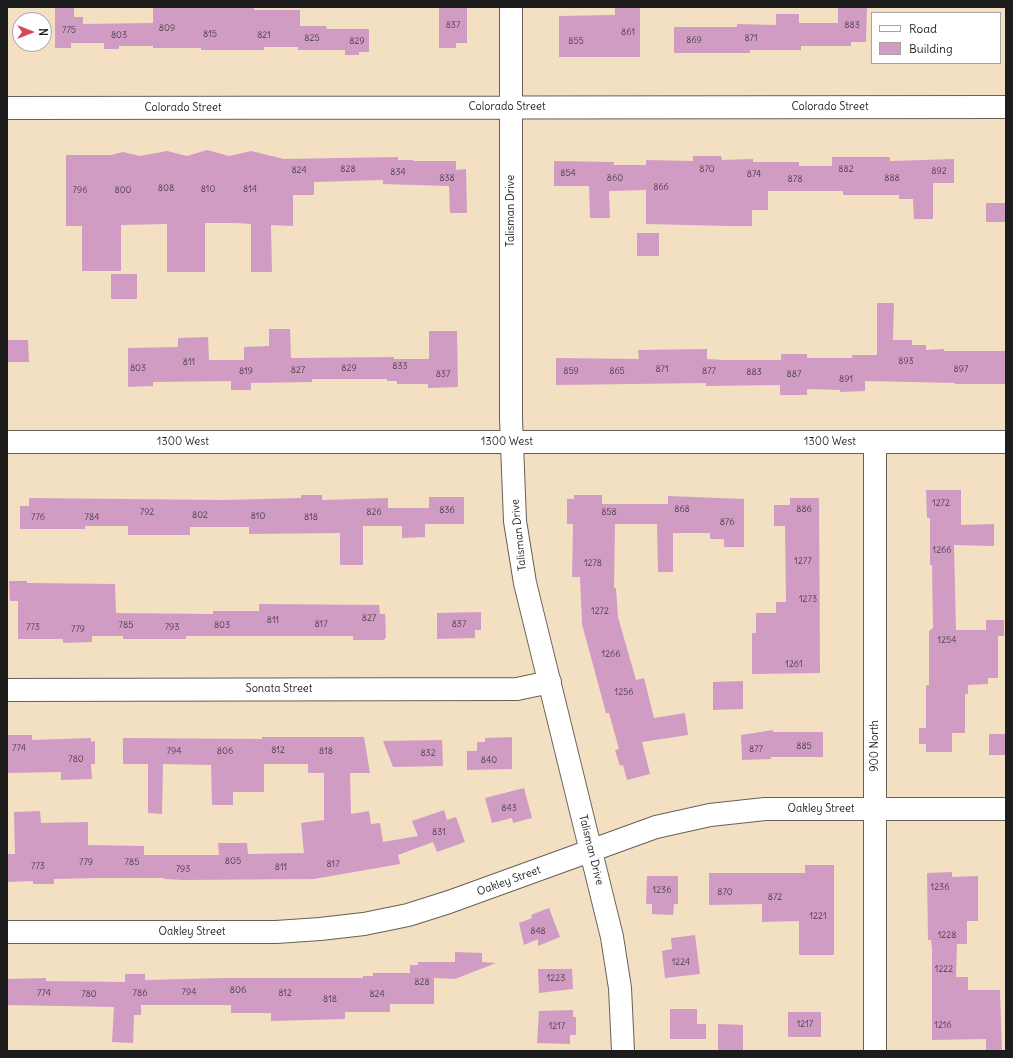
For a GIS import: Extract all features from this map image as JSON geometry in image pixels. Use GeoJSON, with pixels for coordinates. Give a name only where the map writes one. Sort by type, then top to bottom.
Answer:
{"type":"FeatureCollection","features":[{"type":"Feature","properties":{"kind":"street","name":"Talisman Drive"},"geometry":{"type":"LineString","coordinates":[[511,7],[512,442],[515,521],[519,552],[617,963],[622,1015],[623,1051]]}},
{"type":"Feature","properties":{"kind":"street","name":"Colorado Street"},"geometry":{"type":"LineString","coordinates":[[7,108],[1006,107]]}},
{"type":"Feature","properties":{"kind":"street","name":"1300 West"},"geometry":{"type":"LineString","coordinates":[[7,442],[1006,442]]}},
{"type":"Feature","properties":{"kind":"street","name":"900 North"},"geometry":{"type":"LineString","coordinates":[[875,442],[876,1051]]}},
{"type":"Feature","properties":{"kind":"street","name":"Sonata Street"},"geometry":{"type":"LineString","coordinates":[[7,690],[517,689],[550,682]]}},
{"type":"Feature","properties":{"kind":"street","name":"Oakley Street"},"geometry":{"type":"LineString","coordinates":[[7,932],[276,932],[364,924],[408,915],[449,902],[656,827],[710,815],[765,809],[1006,809]]}},
{"type":"Feature","properties":{"kind":"building"},"geometry":{"type":"Polygon","coordinates":[[[55,7],[74,7],[74,17],[83,17],[83,24],[153,23],[153,7],[254,7],[254,10],[300,10],[300,26],[326,26],[327,29],[369,29],[369,52],[359,52],[359,55],[345,55],[345,50],[298,50],[298,47],[264,47],[264,50],[201,50],[201,48],[119,46],[119,49],[104,49],[104,43],[71,43],[71,48],[55,48],[55,7]]]}},
{"type":"Feature","properties":{"kind":"building"},"geometry":{"type":"Polygon","coordinates":[[[439,7],[467,8],[467,43],[456,43],[456,48],[439,48],[439,7]]]}},
{"type":"Feature","properties":{"kind":"building"},"geometry":{"type":"Polygon","coordinates":[[[615,7],[640,7],[640,57],[559,57],[559,16],[615,15],[615,7]]]}},
{"type":"Feature","properties":{"kind":"building"},"geometry":{"type":"Polygon","coordinates":[[[838,7],[867,7],[866,42],[851,42],[851,46],[801,46],[801,50],[750,50],[750,53],[674,53],[674,27],[737,27],[737,24],[776,25],[776,14],[799,14],[799,23],[838,23],[838,7]]]}},
{"type":"Feature","properties":{"kind":"building"},"geometry":{"type":"Polygon","coordinates":[[[207,150],[229,156],[251,151],[284,159],[398,157],[398,160],[456,161],[456,170],[466,169],[467,213],[450,213],[449,186],[383,184],[383,180],[314,182],[314,195],[293,195],[293,226],[271,225],[272,272],[251,272],[251,224],[236,223],[205,223],[205,272],[167,272],[167,224],[121,225],[121,271],[82,271],[82,226],[66,226],[66,155],[111,155],[123,152],[140,156],[167,151],[187,156],[207,150]]]}},
{"type":"Feature","properties":{"kind":"building"},"geometry":{"type":"Polygon","coordinates":[[[693,156],[721,156],[722,160],[753,159],[753,162],[799,162],[799,166],[832,166],[832,157],[890,157],[890,161],[954,159],[954,183],[933,183],[933,219],[914,219],[913,199],[899,199],[899,195],[843,195],[843,191],[768,191],[768,210],[752,210],[752,226],[646,224],[646,190],[609,191],[610,218],[590,218],[589,186],[554,186],[554,161],[614,162],[614,165],[646,165],[646,160],[693,161],[693,156]]]}},
{"type":"Feature","properties":{"kind":"building"},"geometry":{"type":"Polygon","coordinates":[[[986,203],[1006,203],[1006,222],[986,222],[986,203]]]}},
{"type":"Feature","properties":{"kind":"building"},"geometry":{"type":"Polygon","coordinates":[[[637,233],[659,233],[659,256],[637,256],[637,233]]]}},
{"type":"Feature","properties":{"kind":"building"},"geometry":{"type":"Polygon","coordinates":[[[111,274],[137,274],[137,299],[111,299],[111,274]]]}},
{"type":"Feature","properties":{"kind":"building"},"geometry":{"type":"Polygon","coordinates":[[[877,303],[894,303],[893,340],[912,340],[912,345],[926,345],[926,350],[944,349],[944,351],[1006,351],[1006,384],[865,381],[865,391],[840,392],[840,390],[807,389],[807,395],[780,395],[780,385],[706,386],[706,383],[556,385],[556,358],[639,359],[638,350],[707,349],[707,359],[724,360],[781,360],[781,354],[807,354],[807,358],[852,358],[852,355],[877,355],[877,303]]]}},
{"type":"Feature","properties":{"kind":"building"},"geometry":{"type":"Polygon","coordinates":[[[269,329],[290,329],[291,358],[394,357],[394,359],[429,359],[429,331],[457,331],[458,387],[428,388],[428,384],[397,384],[397,381],[387,381],[387,379],[312,379],[312,382],[251,383],[251,390],[231,390],[231,381],[153,382],[153,386],[128,387],[128,348],[178,347],[178,338],[208,337],[209,360],[244,360],[244,347],[269,346],[269,329]]]}},
{"type":"Feature","properties":{"kind":"building"},"geometry":{"type":"Polygon","coordinates":[[[7,340],[28,340],[29,362],[7,362],[7,340]]]}},
{"type":"Feature","properties":{"kind":"building"},"geometry":{"type":"Polygon","coordinates":[[[926,490],[961,490],[961,525],[994,524],[994,546],[954,545],[956,630],[986,630],[986,620],[1004,620],[1004,636],[998,636],[998,678],[988,678],[988,684],[968,685],[968,694],[965,694],[965,733],[952,733],[952,752],[926,752],[926,744],[919,744],[919,728],[926,728],[926,685],[929,685],[929,631],[933,628],[932,565],[930,565],[930,518],[927,518],[926,490]]]}},
{"type":"Feature","properties":{"kind":"building"},"geometry":{"type":"Polygon","coordinates":[[[301,495],[322,495],[322,500],[388,498],[388,508],[429,508],[429,497],[464,497],[464,524],[425,524],[425,537],[402,538],[402,526],[363,526],[363,565],[340,565],[340,533],[249,534],[249,527],[190,527],[190,535],[128,535],[128,526],[85,526],[85,529],[20,529],[20,506],[29,506],[29,498],[223,500],[301,498],[301,495]]]}},
{"type":"Feature","properties":{"kind":"building"},"geometry":{"type":"Polygon","coordinates":[[[574,495],[602,495],[602,504],[668,504],[668,496],[744,499],[744,547],[724,547],[724,539],[710,539],[710,533],[673,533],[673,572],[658,572],[657,524],[615,524],[614,588],[616,588],[618,617],[636,680],[644,678],[654,718],[685,713],[688,735],[642,742],[650,774],[627,780],[623,765],[620,766],[615,750],[619,749],[609,713],[606,713],[582,624],[580,577],[572,577],[573,524],[567,524],[567,499],[574,499],[574,495]]]}},
{"type":"Feature","properties":{"kind":"building"},"geometry":{"type":"Polygon","coordinates":[[[790,498],[819,498],[820,673],[752,674],[752,633],[756,633],[756,613],[776,613],[776,602],[786,602],[785,526],[774,526],[774,505],[790,505],[790,498]]]}},
{"type":"Feature","properties":{"kind":"building"},"geometry":{"type":"Polygon","coordinates":[[[9,581],[27,581],[27,583],[115,584],[116,613],[213,614],[213,611],[259,611],[259,604],[379,605],[380,614],[385,614],[386,637],[384,640],[353,640],[353,636],[186,636],[186,639],[123,639],[123,636],[92,636],[92,642],[63,643],[63,639],[18,639],[18,601],[10,601],[9,581]]]}},
{"type":"Feature","properties":{"kind":"building"},"geometry":{"type":"Polygon","coordinates":[[[481,612],[481,630],[475,630],[475,638],[437,639],[437,613],[481,612]]]}},
{"type":"Feature","properties":{"kind":"building"},"geometry":{"type":"Polygon","coordinates":[[[743,681],[743,709],[713,710],[713,682],[743,681]]]}},
{"type":"Feature","properties":{"kind":"building"},"geometry":{"type":"Polygon","coordinates":[[[773,730],[773,732],[823,732],[823,757],[771,757],[771,759],[742,760],[741,735],[773,730]]]}},
{"type":"Feature","properties":{"kind":"building"},"geometry":{"type":"Polygon","coordinates":[[[989,734],[1006,734],[1006,755],[989,755],[989,734]]]}},
{"type":"Feature","properties":{"kind":"building"},"geometry":{"type":"Polygon","coordinates":[[[7,735],[32,735],[32,740],[91,738],[91,742],[95,741],[95,764],[91,764],[92,779],[61,780],[61,772],[7,773],[7,735]]]}},
{"type":"Feature","properties":{"kind":"building"},"geometry":{"type":"Polygon","coordinates":[[[262,737],[364,737],[370,773],[350,773],[351,814],[369,811],[371,824],[380,823],[383,842],[418,836],[412,821],[444,810],[447,820],[456,817],[465,842],[437,852],[433,842],[398,855],[400,864],[314,879],[183,880],[164,878],[100,878],[54,879],[54,884],[33,884],[33,881],[7,882],[7,854],[15,854],[14,812],[40,811],[41,823],[88,822],[88,845],[144,846],[144,855],[219,855],[218,843],[247,843],[248,854],[304,853],[301,823],[324,820],[324,773],[308,773],[308,764],[264,764],[264,792],[233,792],[233,805],[212,805],[211,765],[163,764],[162,814],[148,813],[148,764],[123,764],[123,738],[262,739],[262,737]]]}},
{"type":"Feature","properties":{"kind":"building"},"geometry":{"type":"Polygon","coordinates":[[[512,737],[512,769],[467,770],[467,751],[477,751],[477,742],[485,742],[485,738],[512,737]]]}},
{"type":"Feature","properties":{"kind":"building"},"geometry":{"type":"Polygon","coordinates":[[[442,740],[443,766],[393,767],[383,741],[442,740]]]}},
{"type":"Feature","properties":{"kind":"building"},"geometry":{"type":"Polygon","coordinates":[[[524,788],[532,818],[513,823],[512,818],[492,823],[485,798],[524,788]]]}},
{"type":"Feature","properties":{"kind":"building"},"geometry":{"type":"Polygon","coordinates":[[[805,865],[834,865],[834,955],[799,955],[799,921],[762,922],[762,904],[709,905],[709,873],[805,873],[805,865]]]}},
{"type":"Feature","properties":{"kind":"building"},"geometry":{"type":"Polygon","coordinates":[[[952,872],[952,877],[978,876],[978,921],[967,921],[967,944],[957,944],[956,977],[968,977],[968,990],[1000,990],[1002,1051],[986,1051],[986,1039],[932,1040],[932,948],[931,940],[928,940],[927,873],[952,872]]]}},
{"type":"Feature","properties":{"kind":"building"},"geometry":{"type":"Polygon","coordinates":[[[647,876],[678,876],[678,904],[674,904],[673,915],[652,914],[652,904],[646,904],[647,876]]]}},
{"type":"Feature","properties":{"kind":"building"},"geometry":{"type":"Polygon","coordinates":[[[549,908],[560,937],[538,946],[538,939],[524,945],[519,923],[532,918],[531,915],[549,908]]]}},
{"type":"Feature","properties":{"kind":"building"},"geometry":{"type":"Polygon","coordinates":[[[695,935],[700,974],[665,978],[662,951],[672,949],[671,938],[695,935]]]}},
{"type":"Feature","properties":{"kind":"building"},"geometry":{"type":"Polygon","coordinates":[[[455,952],[482,953],[482,962],[496,963],[455,979],[434,978],[434,1004],[390,1004],[390,1012],[345,1012],[345,1019],[271,1021],[271,1013],[231,1013],[231,1005],[141,1005],[141,1015],[134,1015],[133,1043],[112,1042],[114,1007],[7,1005],[7,979],[46,978],[46,981],[125,982],[125,974],[145,974],[145,980],[225,978],[363,978],[363,976],[373,976],[373,973],[410,973],[410,965],[418,965],[418,962],[455,962],[455,952]]]}},
{"type":"Feature","properties":{"kind":"building"},"geometry":{"type":"Polygon","coordinates":[[[538,969],[572,969],[573,989],[539,993],[538,969]]]}},
{"type":"Feature","properties":{"kind":"building"},"geometry":{"type":"Polygon","coordinates":[[[670,1009],[697,1009],[697,1024],[706,1024],[706,1039],[670,1039],[670,1009]]]}},
{"type":"Feature","properties":{"kind":"building"},"geometry":{"type":"Polygon","coordinates":[[[573,1010],[573,1017],[576,1017],[576,1035],[570,1035],[570,1044],[537,1043],[539,1011],[573,1010]]]}},
{"type":"Feature","properties":{"kind":"building"},"geometry":{"type":"Polygon","coordinates":[[[788,1012],[821,1012],[821,1037],[788,1037],[788,1012]]]}},
{"type":"Feature","properties":{"kind":"building"},"geometry":{"type":"Polygon","coordinates":[[[718,1024],[743,1025],[743,1050],[718,1050],[718,1024]]]}}]}
